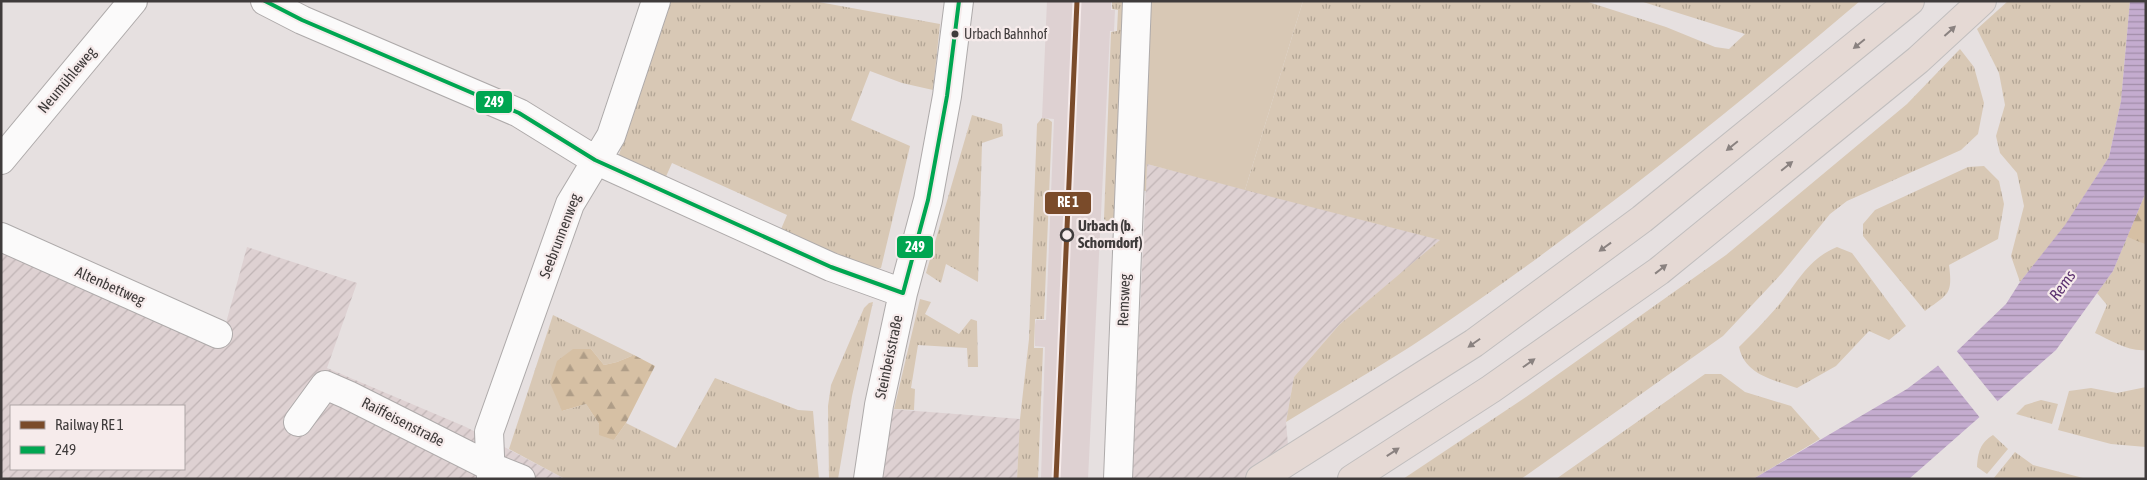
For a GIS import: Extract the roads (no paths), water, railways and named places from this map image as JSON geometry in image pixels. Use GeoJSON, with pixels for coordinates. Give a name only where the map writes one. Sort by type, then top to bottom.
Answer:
{"type":"FeatureCollection","features":[{"type":"Feature","properties":{"kind":"highway"},"geometry":{"type":"LineString","coordinates":[[1352,479],[1491,389],[1659,271],[1918,60],[1982,1]]}},
{"type":"Feature","properties":{"kind":"highway"},"geometry":{"type":"LineString","coordinates":[[1260,479],[1474,343],[1642,219],[1904,7]]}},
{"type":"Feature","properties":{"kind":"street"},"geometry":{"type":"LineString","coordinates":[[265,1],[302,20],[519,113],[595,160],[831,268],[904,293]]}},
{"type":"Feature","properties":{"kind":"street","name":"Seebrunnenweg"},"geometry":{"type":"LineString","coordinates":[[491,473],[489,432],[570,204],[611,136],[656,1]]}},
{"type":"Feature","properties":{"kind":"street","name":"Steinbeisstraße"},"geometry":{"type":"LineString","coordinates":[[868,479],[879,404],[904,293],[928,200],[946,96],[959,1]]}},
{"type":"Feature","properties":{"kind":"street","name":"Remsweg"},"geometry":{"type":"LineString","coordinates":[[1118,479],[1137,1]]}},
{"type":"Feature","properties":{"kind":"street","name":"Neumühleweg"},"geometry":{"type":"LineString","coordinates":[[1,160],[124,4]]}},
{"type":"Feature","properties":{"kind":"street","name":"Altenbettweg"},"geometry":{"type":"LineString","coordinates":[[1,237],[218,334]]}},
{"type":"Feature","properties":{"kind":"street","name":"Raiffeisenstraße"},"geometry":{"type":"LineString","coordinates":[[298,422],[325,385],[348,395],[491,473],[521,479]]}},
{"type":"Feature","properties":{"kind":"water","name":"Rems"},"geometry":{"type":"Polygon","coordinates":[[[2130,1],[2146,1],[2146,192],[2113,271],[2056,350],[1909,479],[1753,479],[1907,389],[1956,352],[2006,304],[2020,282],[2065,225],[2109,157],[2121,101],[2130,1]]]}},
{"type":"Feature","properties":{"kind":"place","name":"Urbach Bahnhof"},"geometry":{"type":"Point","coordinates":[955,34]}},
{"type":"Feature","properties":{"kind":"place","name":"Urbach (b. Schorndorf)"},"geometry":{"type":"Point","coordinates":[1067,235]}}]}
